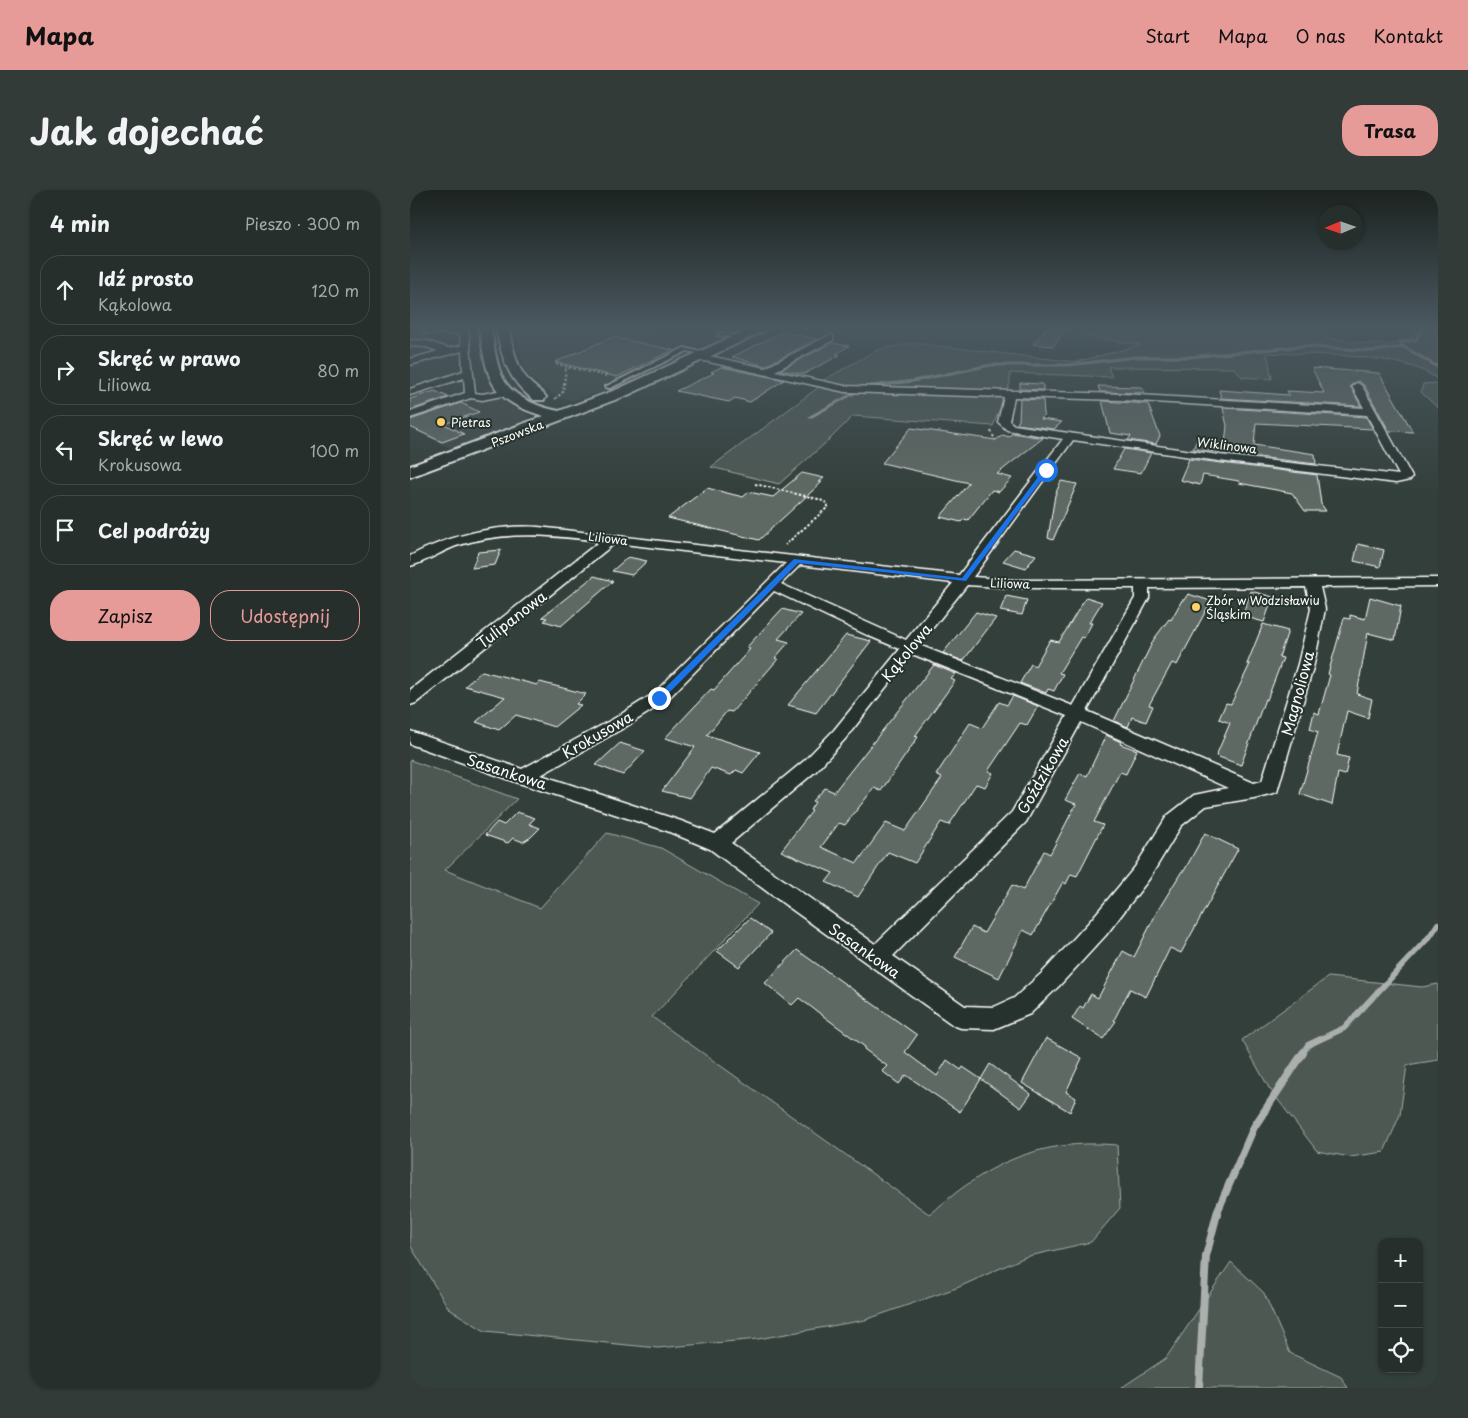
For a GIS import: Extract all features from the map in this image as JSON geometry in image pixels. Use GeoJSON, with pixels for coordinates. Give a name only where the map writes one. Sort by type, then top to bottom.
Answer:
{"type":"FeatureCollection","features":[{"type":"Feature","properties":{"kind":"main road"},"geometry":{"type":"LineString","coordinates":[[500,384],[508,392],[535,410],[561,416]]}},
{"type":"Feature","properties":{"kind":"main road"},"geometry":{"type":"LineString","coordinates":[[523,384],[528,389],[553,402],[571,405],[607,393]]}},
{"type":"Feature","properties":{"kind":"main road","name":"Pszowska"},"geometry":{"type":"LineString","coordinates":[[410,472],[561,416],[607,393],[630,384]]}},
{"type":"Feature","properties":{"kind":"main road"},"geometry":{"type":"LineString","coordinates":[[553,402],[561,416]]}},
{"type":"Feature","properties":{"kind":"main road"},"geometry":{"type":"LineString","coordinates":[[528,428],[536,418],[535,410]]}},
{"type":"Feature","properties":{"kind":"street"},"geometry":{"type":"LineString","coordinates":[[410,392],[435,384]]}},
{"type":"Feature","properties":{"kind":"street"},"geometry":{"type":"LineString","coordinates":[[469,384],[470,394]]}},
{"type":"Feature","properties":{"kind":"street"},"geometry":{"type":"LineString","coordinates":[[825,384],[845,388],[1200,401],[1371,412]]}},
{"type":"Feature","properties":{"kind":"street"},"geometry":{"type":"LineString","coordinates":[[1357,386],[1371,412]]}},
{"type":"Feature","properties":{"kind":"street"},"geometry":{"type":"LineString","coordinates":[[410,415],[470,394],[482,397],[508,392]]}},
{"type":"Feature","properties":{"kind":"street","name":"Wiklinowa"},"geometry":{"type":"LineString","coordinates":[[1010,394],[1003,422],[1011,428],[1069,438],[1396,479],[1406,477],[1371,412]]}},
{"type":"Feature","properties":{"kind":"street","name":"Kąkolowa"},"geometry":{"type":"LineString","coordinates":[[717,842],[810,766],[840,734],[963,580],[1069,438]]}},
{"type":"Feature","properties":{"kind":"street","name":"Liliowa"},"geometry":{"type":"LineString","coordinates":[[410,562],[419,556],[461,542],[489,534],[516,531],[575,534],[963,580],[1015,584],[1438,582]]}},
{"type":"Feature","properties":{"kind":"street","name":"Tulipanowa"},"geometry":{"type":"LineString","coordinates":[[410,699],[611,539]]}},
{"type":"Feature","properties":{"kind":"street","name":"Krokusowa"},"geometry":{"type":"LineString","coordinates":[[523,776],[659,698],[796,561]]}},
{"type":"Feature","properties":{"kind":"street","name":"Goździkowa"},"geometry":{"type":"LineString","coordinates":[[876,958],[1020,817],[1142,598],[1142,583]]}},
{"type":"Feature","properties":{"kind":"street","name":"Magnoliowa"},"geometry":{"type":"LineString","coordinates":[[1254,791],[1270,787],[1305,668],[1318,609],[1312,583]]}},
{"type":"Feature","properties":{"kind":"street"},"geometry":{"type":"LineString","coordinates":[[773,585],[874,633],[1077,714],[1254,791]]}},
{"type":"Feature","properties":{"kind":"street","name":"Sasankowa"},"geometry":{"type":"LineString","coordinates":[[410,737],[717,842],[876,958],[962,1017],[994,1018],[1022,1006],[1051,979],[1098,928],[1142,873],[1174,821],[1201,800],[1254,791]]}},
{"type":"Feature","properties":{"kind":"path"},"geometry":{"type":"LineString","coordinates":[[553,402],[563,392],[564,384]]}},
{"type":"Feature","properties":{"kind":"path"},"geometry":{"type":"LineString","coordinates":[[991,431],[995,440]]}},
{"type":"Feature","properties":{"kind":"path"},"geometry":{"type":"LineString","coordinates":[[755,484],[818,499],[827,503],[828,507],[772,557]]}},
{"type":"Feature","properties":{"kind":"shaded area"},"geometry":{"type":"Polygon","coordinates":[[[539,384],[630,384],[574,400],[562,399],[539,384]]]}},
{"type":"Feature","properties":{"kind":"shaded area"},"geometry":{"type":"Polygon","coordinates":[[[821,384],[1010,384],[993,426],[853,416],[779,484],[711,467],[819,387],[821,384]]]}},
{"type":"Feature","properties":{"kind":"shaded area"},"geometry":{"type":"Polygon","coordinates":[[[1423,384],[1438,384],[1438,408],[1421,392],[1423,384]]]}},
{"type":"Feature","properties":{"kind":"shaded area"},"geometry":{"type":"Polygon","coordinates":[[[490,391],[528,415],[526,421],[495,435],[453,449],[416,431],[430,425],[416,415],[490,391]]]}},
{"type":"Feature","properties":{"kind":"shaded area"},"geometry":{"type":"Polygon","coordinates":[[[410,760],[517,799],[445,870],[540,908],[607,833],[661,848],[758,904],[652,1017],[929,1214],[983,1174],[1019,1157],[1056,1147],[1096,1144],[1117,1145],[1120,1208],[1091,1242],[1025,1257],[959,1287],[865,1320],[758,1339],[658,1348],[485,1331],[449,1309],[410,1245],[410,760]]]}},
{"type":"Feature","properties":{"kind":"shaded area"},"geometry":{"type":"Polygon","coordinates":[[[1328,977],[1422,987],[1438,984],[1438,1060],[1407,1065],[1400,1115],[1384,1152],[1350,1157],[1317,1151],[1269,1088],[1242,1040],[1328,977]]]}},
{"type":"Feature","properties":{"kind":"shaded area"},"geometry":{"type":"Polygon","coordinates":[[[1231,1262],[1264,1293],[1290,1353],[1341,1377],[1348,1388],[1121,1388],[1166,1358],[1231,1262]]]}},
{"type":"Feature","properties":{"kind":"building"},"geometry":{"type":"Polygon","coordinates":[[[691,384],[778,384],[750,402],[735,398],[729,402],[676,391],[691,384]]]}},
{"type":"Feature","properties":{"kind":"building"},"geometry":{"type":"Polygon","coordinates":[[[1020,384],[1043,384],[1043,390],[1020,389],[1020,384]]]}},
{"type":"Feature","properties":{"kind":"building"},"geometry":{"type":"Polygon","coordinates":[[[1320,384],[1353,384],[1350,386],[1361,406],[1221,398],[1219,390],[1289,395],[1287,391],[1324,393],[1320,384]]]}},
{"type":"Feature","properties":{"kind":"building"},"geometry":{"type":"Polygon","coordinates":[[[1362,384],[1385,384],[1413,432],[1389,431],[1362,384]]]}},
{"type":"Feature","properties":{"kind":"building"},"geometry":{"type":"Polygon","coordinates":[[[1098,386],[1142,387],[1145,393],[1100,392],[1098,386]]]}},
{"type":"Feature","properties":{"kind":"building"},"geometry":{"type":"Polygon","coordinates":[[[435,391],[448,397],[410,410],[410,399],[435,391]]]}},
{"type":"Feature","properties":{"kind":"building"},"geometry":{"type":"Polygon","coordinates":[[[1020,399],[1043,400],[1044,415],[1041,419],[1062,422],[1054,429],[1017,424],[1019,420],[1020,399]]]}},
{"type":"Feature","properties":{"kind":"building"},"geometry":{"type":"Polygon","coordinates":[[[1102,401],[1148,404],[1160,436],[1156,444],[1128,440],[1131,436],[1110,433],[1102,401]]]}},
{"type":"Feature","properties":{"kind":"building"},"geometry":{"type":"Polygon","coordinates":[[[461,403],[479,412],[444,424],[464,434],[442,442],[410,427],[410,420],[461,403]]]}},
{"type":"Feature","properties":{"kind":"building"},"geometry":{"type":"Polygon","coordinates":[[[1223,408],[1366,417],[1373,429],[1256,423],[1254,445],[1315,454],[1316,464],[1193,449],[1197,440],[1225,443],[1227,426],[1223,408]]]}},
{"type":"Feature","properties":{"kind":"building"},"geometry":{"type":"Polygon","coordinates":[[[911,428],[996,440],[1003,435],[1009,437],[1012,433],[1043,438],[997,474],[1012,478],[999,492],[992,490],[968,520],[964,519],[961,522],[940,517],[969,483],[882,463],[911,428]]]}},
{"type":"Feature","properties":{"kind":"building"},"geometry":{"type":"Polygon","coordinates":[[[1124,449],[1151,453],[1141,473],[1113,469],[1124,449]]]}},
{"type":"Feature","properties":{"kind":"building"},"geometry":{"type":"Polygon","coordinates":[[[1189,459],[1317,475],[1321,504],[1326,511],[1305,511],[1292,493],[1239,483],[1239,481],[1203,475],[1200,485],[1180,480],[1189,459]]]}},
{"type":"Feature","properties":{"kind":"building"},"geometry":{"type":"Polygon","coordinates":[[[802,473],[824,478],[819,482],[822,482],[759,540],[668,518],[707,488],[743,497],[749,492],[773,497],[802,473]]]}},
{"type":"Feature","properties":{"kind":"building"},"geometry":{"type":"Polygon","coordinates":[[[1061,481],[1077,484],[1053,540],[1048,538],[1055,495],[1061,481]]]}},
{"type":"Feature","properties":{"kind":"building"},"geometry":{"type":"Polygon","coordinates":[[[1358,544],[1384,550],[1380,567],[1354,561],[1358,544]]]}},
{"type":"Feature","properties":{"kind":"building"},"geometry":{"type":"Polygon","coordinates":[[[1014,549],[1036,555],[1026,568],[1003,561],[1014,549]]]}},
{"type":"Feature","properties":{"kind":"building"},"geometry":{"type":"Polygon","coordinates":[[[501,550],[495,565],[472,568],[478,552],[501,550]]]}},
{"type":"Feature","properties":{"kind":"building"},"geometry":{"type":"Polygon","coordinates":[[[628,557],[647,561],[632,575],[612,571],[628,557]]]}},
{"type":"Feature","properties":{"kind":"building"},"geometry":{"type":"Polygon","coordinates":[[[594,576],[613,581],[561,626],[544,621],[547,618],[542,617],[594,576]]]}},
{"type":"Feature","properties":{"kind":"building"},"geometry":{"type":"Polygon","coordinates":[[[1251,591],[1273,597],[1264,622],[1242,616],[1251,591]]]}},
{"type":"Feature","properties":{"kind":"building"},"geometry":{"type":"Polygon","coordinates":[[[1188,594],[1211,601],[1177,665],[1172,663],[1149,705],[1153,706],[1146,722],[1132,717],[1128,727],[1114,721],[1154,639],[1169,619],[1171,620],[1182,600],[1188,594]]]}},
{"type":"Feature","properties":{"kind":"building"},"geometry":{"type":"Polygon","coordinates":[[[1006,596],[1027,600],[1022,615],[1000,611],[1006,596]]]}},
{"type":"Feature","properties":{"kind":"building"},"geometry":{"type":"Polygon","coordinates":[[[1086,597],[1102,602],[1089,623],[1092,623],[1084,638],[1081,637],[1059,673],[1063,674],[1054,691],[1048,689],[1046,693],[1020,683],[1031,664],[1035,666],[1050,640],[1059,642],[1086,597]]]}},
{"type":"Feature","properties":{"kind":"building"},"geometry":{"type":"Polygon","coordinates":[[[1370,597],[1401,606],[1395,640],[1368,633],[1357,694],[1372,699],[1368,718],[1347,711],[1337,755],[1349,758],[1345,775],[1338,773],[1332,805],[1300,794],[1318,732],[1310,729],[1314,712],[1319,714],[1344,618],[1350,619],[1350,615],[1365,619],[1370,597]]]}},
{"type":"Feature","properties":{"kind":"building"},"geometry":{"type":"Polygon","coordinates":[[[782,609],[801,614],[778,639],[789,642],[775,658],[778,659],[732,712],[727,711],[707,735],[760,752],[743,773],[736,770],[731,775],[711,768],[690,798],[662,791],[695,747],[665,738],[711,689],[714,690],[750,649],[746,648],[782,609]]]}},
{"type":"Feature","properties":{"kind":"building"},"geometry":{"type":"Polygon","coordinates":[[[976,612],[996,618],[963,661],[943,653],[976,612]]]}},
{"type":"Feature","properties":{"kind":"building"},"geometry":{"type":"Polygon","coordinates":[[[1263,624],[1288,631],[1279,657],[1283,658],[1267,700],[1265,699],[1241,765],[1216,756],[1230,723],[1219,719],[1226,703],[1231,704],[1250,664],[1247,664],[1263,624]]]}},
{"type":"Feature","properties":{"kind":"building"},"geometry":{"type":"Polygon","coordinates":[[[846,635],[871,641],[816,713],[788,705],[846,635]]]}},
{"type":"Feature","properties":{"kind":"building"},"geometry":{"type":"Polygon","coordinates":[[[934,665],[956,674],[951,679],[955,681],[915,736],[918,737],[881,791],[874,788],[845,825],[839,823],[821,847],[857,863],[886,823],[905,831],[942,778],[936,775],[970,723],[982,728],[999,702],[1007,705],[1013,696],[1038,706],[1027,725],[1020,723],[988,771],[993,773],[985,787],[976,784],[949,825],[941,822],[915,863],[888,852],[858,897],[826,882],[833,873],[781,851],[812,811],[810,810],[815,802],[813,801],[825,788],[834,792],[934,665]]]}},
{"type":"Feature","properties":{"kind":"building"},"geometry":{"type":"Polygon","coordinates":[[[482,671],[537,685],[540,682],[586,694],[576,704],[581,705],[554,727],[516,715],[499,730],[476,722],[505,697],[465,686],[482,671]]]}},
{"type":"Feature","properties":{"kind":"building"},"geometry":{"type":"Polygon","coordinates":[[[1106,735],[1121,742],[1120,744],[1137,750],[1126,774],[1120,772],[1094,822],[1103,825],[1077,876],[1071,874],[1066,884],[1063,882],[1033,935],[1023,930],[999,978],[955,957],[972,927],[984,933],[1012,885],[1023,890],[1044,851],[1050,854],[1076,804],[1065,800],[1080,773],[1087,776],[1106,735]]]}},
{"type":"Feature","properties":{"kind":"building"},"geometry":{"type":"Polygon","coordinates":[[[620,743],[645,751],[623,775],[596,765],[620,743]]]}},
{"type":"Feature","properties":{"kind":"building"},"geometry":{"type":"Polygon","coordinates":[[[517,812],[535,818],[529,824],[540,828],[531,837],[523,842],[513,838],[508,843],[485,835],[497,822],[504,825],[517,812]]]}},
{"type":"Feature","properties":{"kind":"building"},"geometry":{"type":"Polygon","coordinates":[[[1205,833],[1238,849],[1181,953],[1170,948],[1146,997],[1130,989],[1114,1020],[1116,1021],[1103,1039],[1072,1019],[1080,1006],[1083,1008],[1091,994],[1098,998],[1123,951],[1134,957],[1158,910],[1182,871],[1184,871],[1205,833]]]}},
{"type":"Feature","properties":{"kind":"building"},"geometry":{"type":"Polygon","coordinates":[[[750,918],[771,933],[739,967],[717,951],[750,918]]]}},
{"type":"Feature","properties":{"kind":"building"},"geometry":{"type":"Polygon","coordinates":[[[797,950],[917,1035],[905,1052],[937,1076],[947,1060],[961,1070],[963,1067],[981,1079],[960,1112],[906,1075],[899,1084],[882,1071],[887,1066],[864,1049],[865,1047],[799,998],[792,1005],[765,983],[797,950]]]}},
{"type":"Feature","properties":{"kind":"building"},"geometry":{"type":"Polygon","coordinates":[[[1046,1038],[1082,1058],[1066,1092],[1076,1098],[1070,1112],[1022,1083],[1046,1038]]]}},
{"type":"Feature","properties":{"kind":"building"},"geometry":{"type":"Polygon","coordinates":[[[990,1064],[1031,1094],[1021,1108],[981,1079],[990,1064]]]}},
{"type":"Feature","properties":{"kind":"waterway"},"geometry":{"type":"LineString","coordinates":[[863,387],[889,384]]}},
{"type":"Feature","properties":{"kind":"waterway"},"geometry":{"type":"LineString","coordinates":[[810,417],[856,392]]}},
{"type":"Feature","properties":{"kind":"waterway"},"geometry":{"type":"LineString","coordinates":[[1302,1054],[1308,1045],[1344,1028],[1430,936],[1438,924]]}},
{"type":"Feature","properties":{"kind":"waterway"},"geometry":{"type":"LineString","coordinates":[[1199,1388],[1206,1256],[1218,1210],[1254,1127],[1303,1053]]}},
{"type":"Feature","properties":{"kind":"place","name":"Pietras"},"geometry":{"type":"Point","coordinates":[441,422]}},
{"type":"Feature","properties":{"kind":"place","name":"Zbór w Wodzisławiu Śląskim"},"geometry":{"type":"Point","coordinates":[1196,607]}},
{"type":"Feature","properties":{"kind":"route"},"geometry":{"type":"LineString","coordinates":[[659,698],[796,561],[963,580],[1046,470]]}}]}
